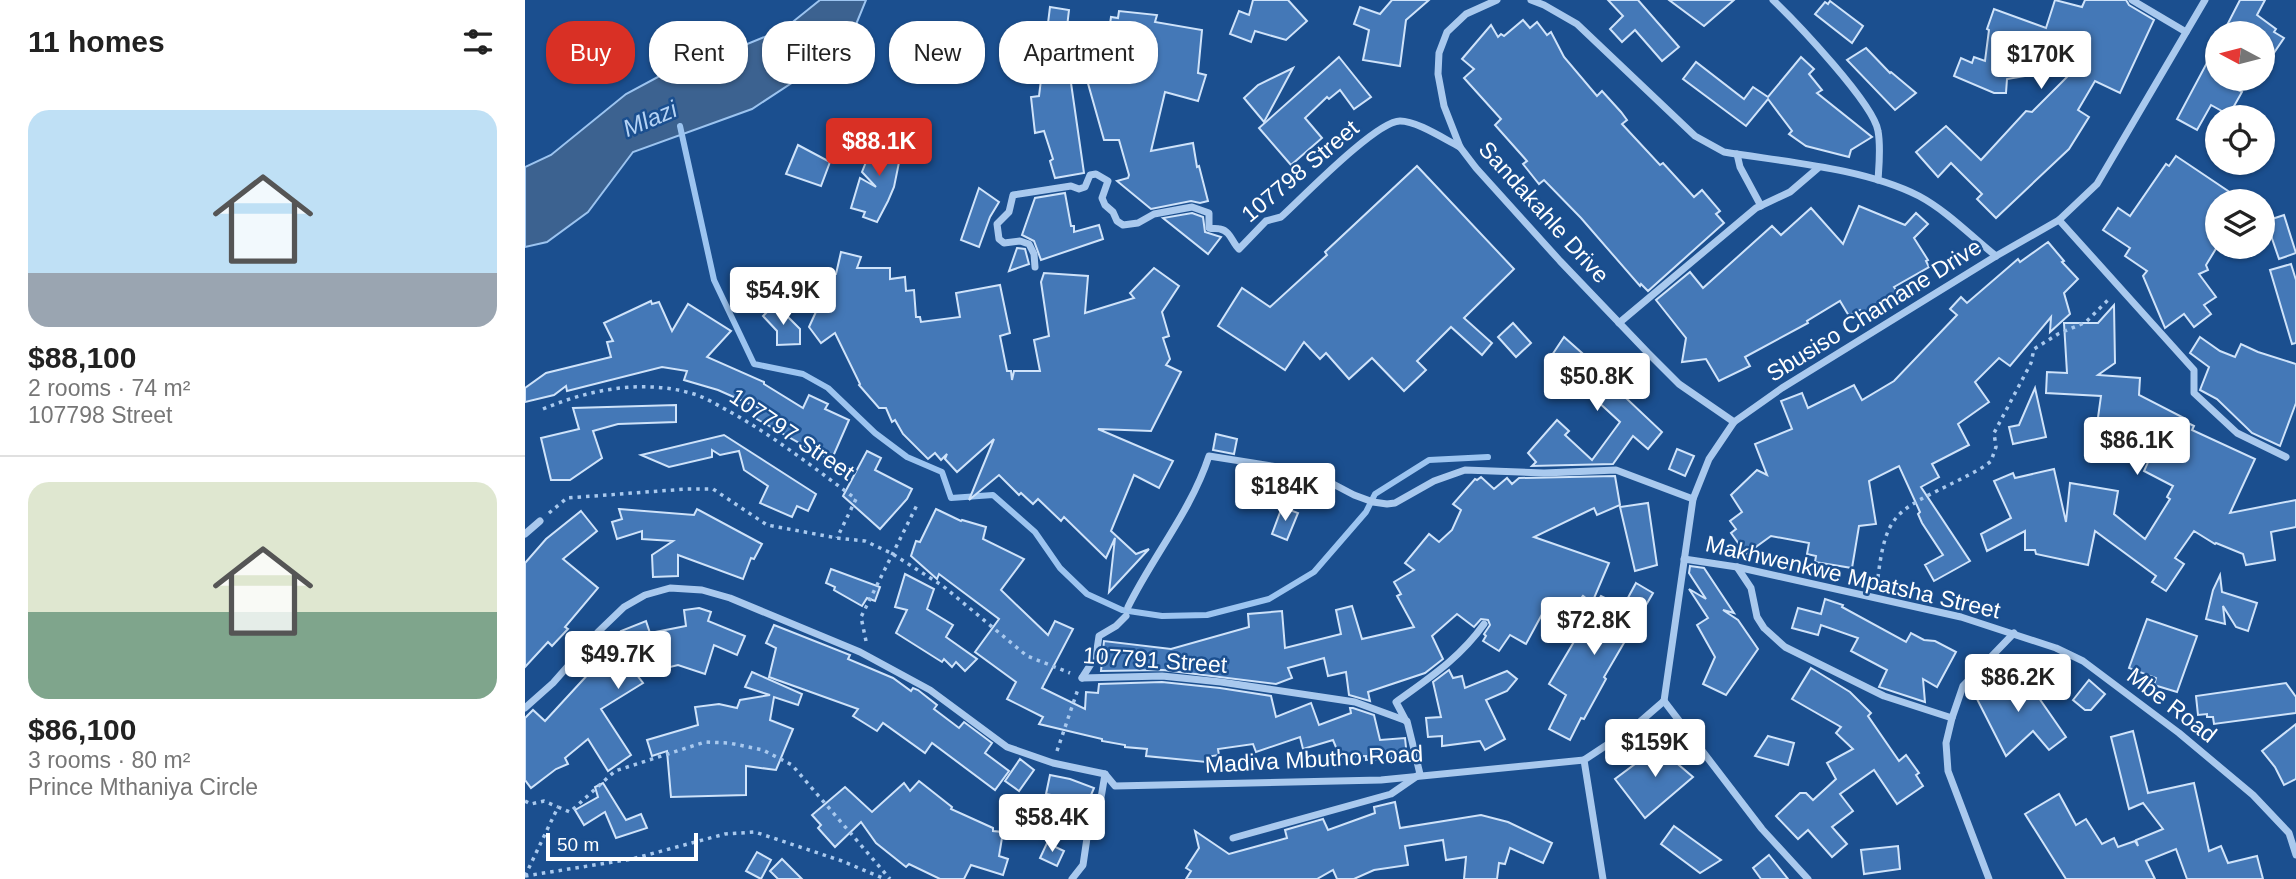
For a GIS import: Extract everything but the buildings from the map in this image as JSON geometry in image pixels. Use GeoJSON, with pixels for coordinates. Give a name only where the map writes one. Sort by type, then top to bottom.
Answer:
{"type":"FeatureCollection","features":[{"type":"Feature","properties":{"kind":"street","name":"Sandakahle Drive"},"geometry":{"type":"LineString","coordinates":[[1496,0],[1467,14],[1447,32],[1439,53],[1438,74],[1444,106],[1460,147],[1476,168],[1619,323],[1679,384],[1734,422]]}},
{"type":"Feature","properties":{"kind":"street"},"geometry":{"type":"LineString","coordinates":[[1531,0],[1551,8],[1577,24],[1695,136],[1724,152],[1878,180],[1919,196],[1996,256]]}},
{"type":"Feature","properties":{"kind":"street"},"geometry":{"type":"LineString","coordinates":[[1773,0],[1825,55],[1861,100],[1876,124],[1879,143],[1878,180]]}},
{"type":"Feature","properties":{"kind":"street"},"geometry":{"type":"LineString","coordinates":[[2132,0],[2186,32]]}},
{"type":"Feature","properties":{"kind":"street","name":"Sbusiso Chamane Drive"},"geometry":{"type":"LineString","coordinates":[[1664,701],[1693,499],[1709,459],[1734,422],[1782,388],[2059,220],[2098,184],[2205,0]]}},
{"type":"Feature","properties":{"kind":"street","name":"107798 Street"},"geometry":{"type":"LineString","coordinates":[[1035,267],[1034,254],[1029,244],[1020,241],[1003,243],[999,239],[997,224],[1009,212],[1013,195],[1071,186],[1080,189],[1085,187],[1090,176],[1096,173],[1108,181],[1102,198],[1117,221],[1123,225],[1139,223],[1154,214],[1192,207],[1209,213],[1209,228],[1221,229],[1230,234],[1234,244],[1240,249],[1266,221],[1281,217],[1370,136],[1392,122],[1410,122],[1460,147]]}},
{"type":"Feature","properties":{"kind":"street"},"geometry":{"type":"LineString","coordinates":[[1737,154],[1740,167],[1761,206]]}},
{"type":"Feature","properties":{"kind":"street"},"geometry":{"type":"LineString","coordinates":[[1619,323],[1761,206],[1790,192],[1818,168]]}},
{"type":"Feature","properties":{"kind":"street"},"geometry":{"type":"LineString","coordinates":[[2059,220],[2194,370],[2195,393],[2237,433],[2286,457]]}},
{"type":"Feature","properties":{"kind":"street"},"geometry":{"type":"LineString","coordinates":[[1128,607],[1143,575],[1168,539],[1201,481],[1209,456],[1316,475],[1362,498],[1387,504],[1395,503],[1434,481],[1465,470],[1544,473],[1616,470],[1628,472],[1693,499]]}},
{"type":"Feature","properties":{"kind":"street"},"geometry":{"type":"LineString","coordinates":[[525,534],[540,521]]}},
{"type":"Feature","properties":{"kind":"street","name":"Makhwenkwe Mpatsha Street"},"geometry":{"type":"LineString","coordinates":[[1684,559],[1737,567],[1876,597],[1961,617],[2014,633]]}},
{"type":"Feature","properties":{"kind":"street"},"geometry":{"type":"LineString","coordinates":[[1737,567],[1751,588],[1757,617],[1764,628],[1784,647],[1884,696],[1952,718]]}},
{"type":"Feature","properties":{"kind":"street","name":"Madiva Mbutho Road"},"geometry":{"type":"LineString","coordinates":[[525,708],[553,683],[624,607],[645,595],[670,588],[702,590],[730,598],[860,652],[930,690],[1007,747],[1053,763],[1105,774],[1115,786],[1381,779],[1584,760]]}},
{"type":"Feature","properties":{"kind":"street"},"geometry":{"type":"LineString","coordinates":[[1082,678],[1095,656],[1099,636],[1126,617]]}},
{"type":"Feature","properties":{"kind":"street"},"geometry":{"type":"LineString","coordinates":[[1233,838],[1391,794],[1420,774],[1406,721],[1396,702],[1452,661],[1470,644],[1484,624]]}},
{"type":"Feature","properties":{"kind":"street"},"geometry":{"type":"LineString","coordinates":[[1989,879],[1948,771],[1946,743],[1963,686],[2014,633]]}},
{"type":"Feature","properties":{"kind":"street","name":"Mbe Road"},"geometry":{"type":"LineString","coordinates":[[2014,633],[2083,661],[2179,733],[2293,831],[2296,855]]}},
{"type":"Feature","properties":{"kind":"street","name":"107791 Street"},"geometry":{"type":"LineString","coordinates":[[1082,678],[1162,677],[1221,682],[1355,702],[1406,721]]}},
{"type":"Feature","properties":{"kind":"street"},"geometry":{"type":"LineString","coordinates":[[1603,879],[1584,760],[1634,727],[1664,701],[1762,829],[1808,879]]}},
{"type":"Feature","properties":{"kind":"street"},"geometry":{"type":"LineString","coordinates":[[1072,879],[1083,864],[1087,838],[1096,828],[1105,774]]}},
{"type":"Feature","properties":{"kind":"path"},"geometry":{"type":"LineString","coordinates":[[1876,597],[1883,544],[1893,519],[1910,505],[1991,461],[1996,447],[1994,433],[2031,363],[2034,349],[2058,334],[2086,322],[2120,288]]}},
{"type":"Feature","properties":{"kind":"path","name":"107797 Street"},"geometry":{"type":"LineString","coordinates":[[543,409],[565,400],[626,386],[665,388],[696,394],[750,422],[856,499],[837,538]]}},
{"type":"Feature","properties":{"kind":"path","name":"107791 Street"},"geometry":{"type":"LineString","coordinates":[[540,521],[567,498],[713,489],[767,525],[865,541],[891,553],[943,586],[1027,656],[1082,678]]}},
{"type":"Feature","properties":{"kind":"path"},"geometry":{"type":"LineString","coordinates":[[860,652],[866,640],[861,617],[918,503]]}},
{"type":"Feature","properties":{"kind":"path"},"geometry":{"type":"LineString","coordinates":[[1053,763],[1082,678]]}},
{"type":"Feature","properties":{"kind":"path"},"geometry":{"type":"LineString","coordinates":[[525,801],[531,804],[544,800],[570,812],[615,771],[679,749],[713,742],[763,750],[792,765],[888,879]]}},
{"type":"Feature","properties":{"kind":"path"},"geometry":{"type":"LineString","coordinates":[[525,876],[558,807]]}},
{"type":"Feature","properties":{"kind":"path"},"geometry":{"type":"LineString","coordinates":[[525,876],[632,859],[725,834],[755,832],[888,879]]}},
{"type":"Feature","properties":{"kind":"water"},"geometry":{"type":"Polygon","coordinates":[[[820,0],[866,0],[857,21],[794,21],[820,0]]]}},
{"type":"Feature","properties":{"kind":"water","name":"Mlazi"},"geometry":{"type":"Polygon","coordinates":[[[762,38],[762,84],[790,84],[752,109],[633,152],[588,212],[547,242],[525,247],[525,167],[551,155],[626,94],[649,82],[649,84],[748,84],[748,44],[762,38]]]}},
{"type":"Feature","properties":{"kind":"waterway","name":"Mlazi"},"geometry":{"type":"LineString","coordinates":[[680,126],[714,280],[754,364],[803,374],[828,388],[875,433],[907,457],[942,472],[951,498],[993,495],[1035,532],[1060,568],[1087,594],[1122,610],[1162,616],[1207,615],[1269,599],[1314,572],[1366,512],[1375,494],[1429,460],[1488,457]]}}]}
